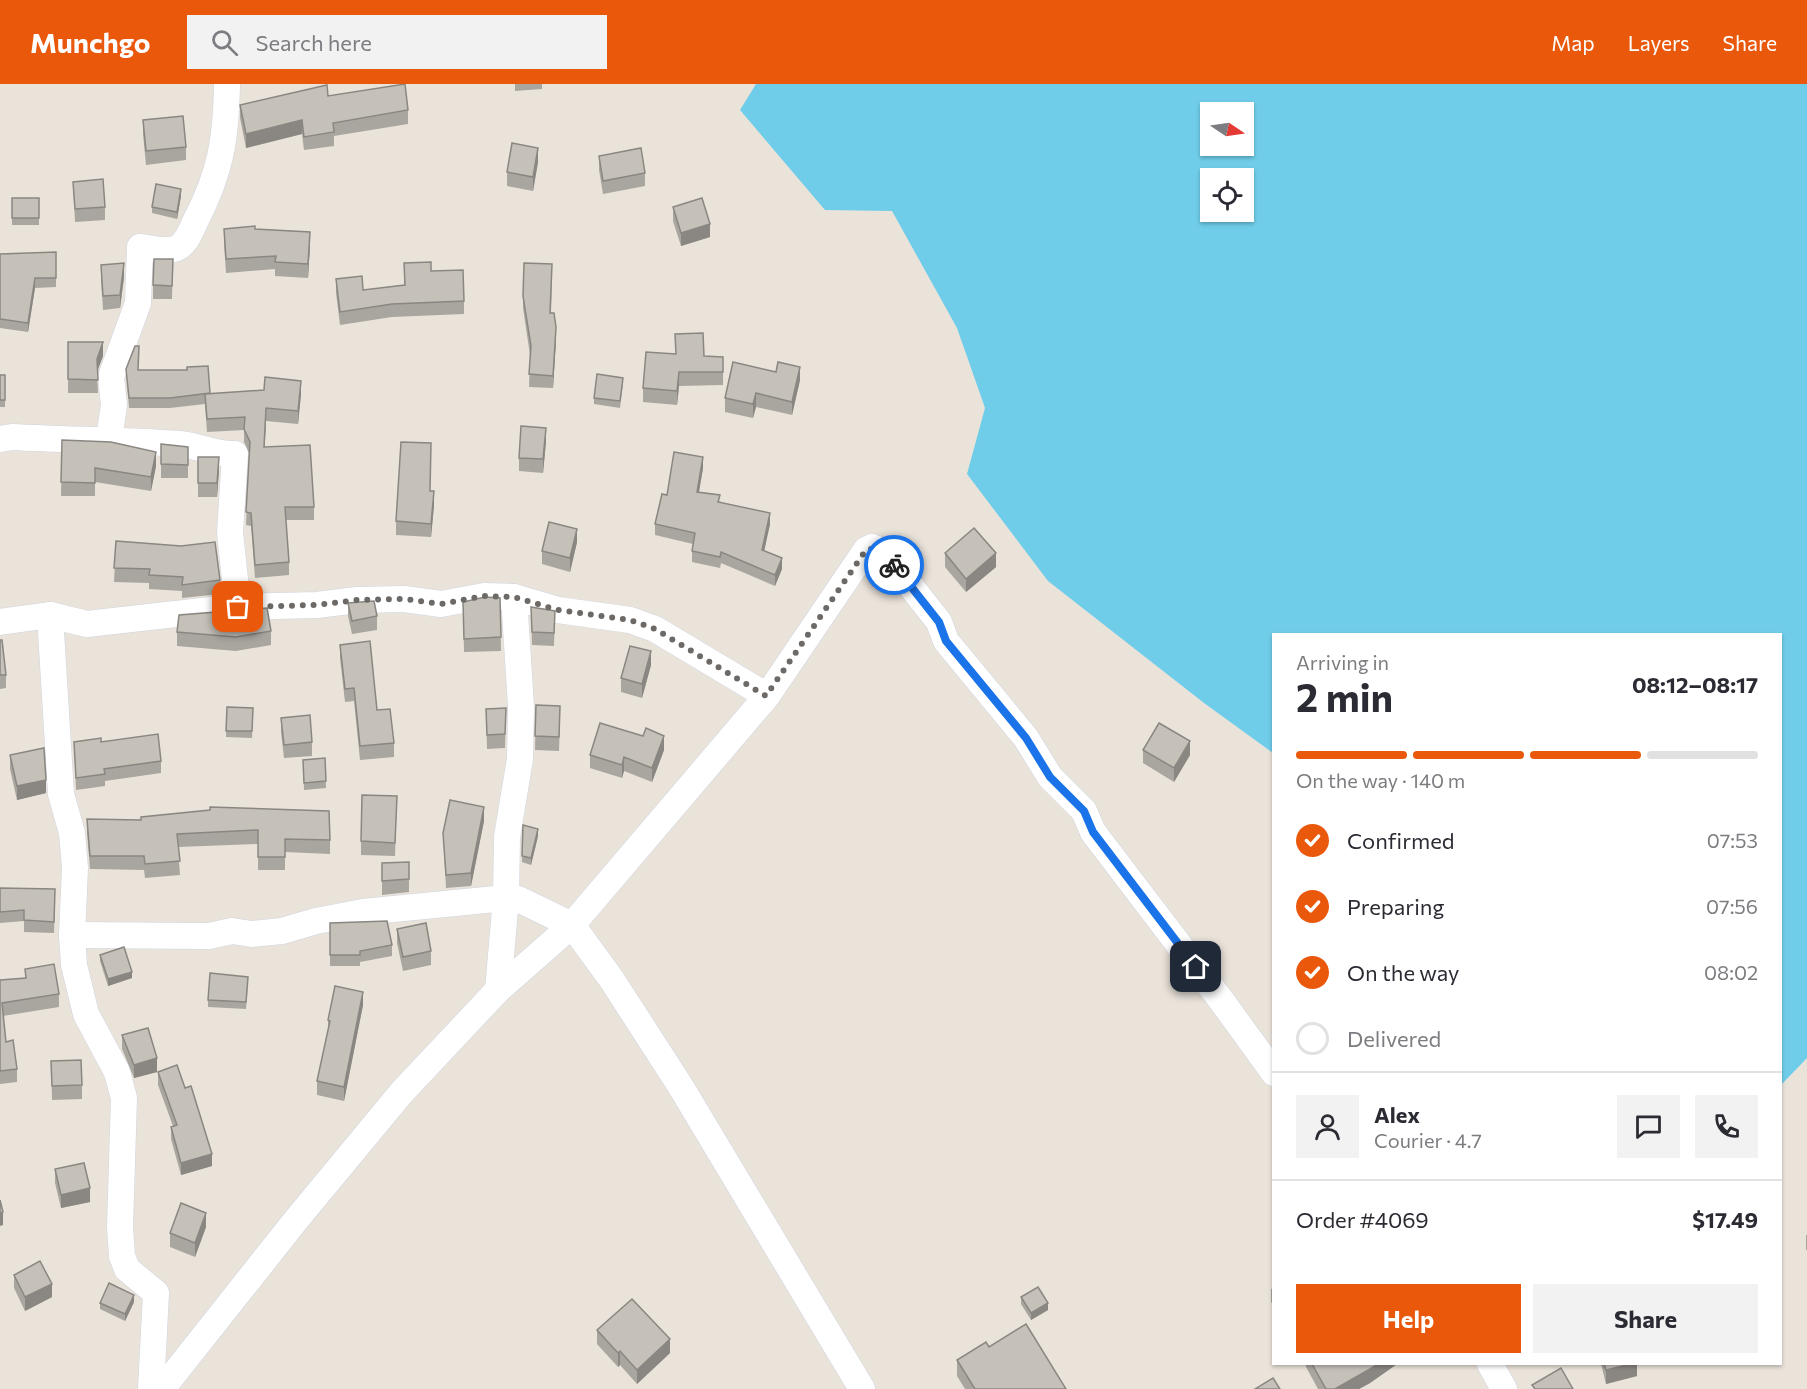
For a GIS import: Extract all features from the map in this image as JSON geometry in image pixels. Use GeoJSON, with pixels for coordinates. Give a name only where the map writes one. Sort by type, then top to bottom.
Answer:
{"type":"FeatureCollection","features":[{"type":"Feature","properties":{"kind":"street"},"geometry":{"type":"LineString","coordinates":[[109,439],[114,405],[111,377],[138,303],[140,247],[165,250],[177,248],[186,239],[215,177],[223,151],[227,84]]}},
{"type":"Feature","properties":{"kind":"street"},"geometry":{"type":"LineString","coordinates":[[0,439],[12,437],[109,439],[188,445],[223,455],[235,454],[230,533],[238,607]]}},
{"type":"Feature","properties":{"kind":"street"},"geometry":{"type":"LineString","coordinates":[[162,1389],[288,1229],[402,1092],[498,990],[572,925],[766,696],[866,550],[877,548],[884,552],[939,622],[946,641],[1026,738],[1050,777],[1084,811],[1093,832],[1272,1070]]}},
{"type":"Feature","properties":{"kind":"street"},"geometry":{"type":"LineString","coordinates":[[0,622],[50,615],[87,624],[238,607],[317,605],[357,600],[404,599],[441,604],[484,596],[514,597],[558,610],[630,620],[655,629],[766,696]]}},
{"type":"Feature","properties":{"kind":"street"},"geometry":{"type":"LineString","coordinates":[[498,990],[506,897],[507,837],[520,748],[521,706],[514,597]]}},
{"type":"Feature","properties":{"kind":"street"},"geometry":{"type":"LineString","coordinates":[[50,615],[61,794],[72,833],[75,868],[72,934],[74,965],[87,1014],[117,1072],[124,1098],[120,1227],[122,1256],[127,1269],[156,1293],[151,1389]]}},
{"type":"Feature","properties":{"kind":"street"},"geometry":{"type":"LineString","coordinates":[[72,934],[209,936],[232,931],[252,934],[282,931],[316,921],[363,912],[506,897],[519,899],[572,925],[612,980],[681,1087],[862,1389]]}},
{"type":"Feature","properties":{"kind":"street"},"geometry":{"type":"LineString","coordinates":[[1491,1365],[1504,1389]]}},
{"type":"Feature","properties":{"kind":"water"},"geometry":{"type":"Polygon","coordinates":[[[756,84],[1807,84],[1807,1058],[1782,1084],[1782,633],[1272,633],[1272,752],[1204,703],[1048,581],[967,474],[985,408],[957,328],[892,211],[825,210],[740,110],[756,84]]]}},
{"type":"Feature","properties":{"kind":"building"},"geometry":{"type":"Polygon","coordinates":[[[405,84],[408,110],[333,123],[334,132],[304,137],[302,120],[246,134],[240,105],[327,85],[328,96],[405,84]]]}},
{"type":"Feature","properties":{"kind":"building"},"geometry":{"type":"Polygon","coordinates":[[[183,116],[186,147],[146,151],[143,120],[183,116]]]}},
{"type":"Feature","properties":{"kind":"building"},"geometry":{"type":"Polygon","coordinates":[[[512,143],[538,148],[533,177],[507,172],[512,143]]]}},
{"type":"Feature","properties":{"kind":"building"},"geometry":{"type":"Polygon","coordinates":[[[641,148],[645,173],[603,181],[599,156],[641,148]]]}},
{"type":"Feature","properties":{"kind":"building"},"geometry":{"type":"Polygon","coordinates":[[[103,179],[105,207],[75,209],[73,182],[103,179]]]}},
{"type":"Feature","properties":{"kind":"building"},"geometry":{"type":"Polygon","coordinates":[[[156,184],[181,189],[177,212],[152,207],[156,184]]]}},
{"type":"Feature","properties":{"kind":"building"},"geometry":{"type":"Polygon","coordinates":[[[12,198],[39,198],[39,218],[12,218],[12,198]]]}},
{"type":"Feature","properties":{"kind":"building"},"geometry":{"type":"Polygon","coordinates":[[[702,198],[710,224],[681,233],[673,207],[702,198]]]}},
{"type":"Feature","properties":{"kind":"building"},"geometry":{"type":"Polygon","coordinates":[[[255,226],[255,229],[310,232],[308,264],[275,262],[276,256],[226,259],[224,229],[255,226]]]}},
{"type":"Feature","properties":{"kind":"building"},"geometry":{"type":"Polygon","coordinates":[[[56,252],[56,278],[35,278],[28,323],[0,319],[0,254],[56,252]]]}},
{"type":"Feature","properties":{"kind":"building"},"geometry":{"type":"Polygon","coordinates":[[[154,259],[173,259],[172,286],[153,285],[154,259]]]}},
{"type":"Feature","properties":{"kind":"building"},"geometry":{"type":"Polygon","coordinates":[[[431,262],[431,271],[463,270],[464,301],[392,304],[340,312],[336,279],[362,276],[363,290],[405,285],[404,263],[431,262]]]}},
{"type":"Feature","properties":{"kind":"building"},"geometry":{"type":"Polygon","coordinates":[[[124,263],[120,295],[103,296],[101,265],[124,263]]]}},
{"type":"Feature","properties":{"kind":"building"},"geometry":{"type":"Polygon","coordinates":[[[524,263],[552,264],[550,313],[554,313],[556,327],[553,376],[529,374],[531,346],[523,296],[524,263]]]}},
{"type":"Feature","properties":{"kind":"building"},"geometry":{"type":"Polygon","coordinates":[[[703,333],[704,356],[723,357],[723,372],[679,372],[677,391],[643,388],[646,352],[676,354],[675,334],[703,333]]]}},
{"type":"Feature","properties":{"kind":"building"},"geometry":{"type":"Polygon","coordinates":[[[68,342],[103,342],[97,359],[98,380],[68,379],[68,342]]]}},
{"type":"Feature","properties":{"kind":"building"},"geometry":{"type":"Polygon","coordinates":[[[135,346],[139,346],[138,370],[187,370],[187,367],[208,366],[210,393],[170,398],[129,398],[126,369],[135,346]]]}},
{"type":"Feature","properties":{"kind":"building"},"geometry":{"type":"Polygon","coordinates":[[[733,362],[776,372],[778,362],[800,367],[792,402],[756,393],[753,404],[725,398],[733,362]]]}},
{"type":"Feature","properties":{"kind":"building"},"geometry":{"type":"Polygon","coordinates":[[[597,374],[623,378],[620,401],[594,398],[597,374]]]}},
{"type":"Feature","properties":{"kind":"building"},"geometry":{"type":"Polygon","coordinates":[[[0,375],[5,375],[5,400],[0,400],[0,375]]]}},
{"type":"Feature","properties":{"kind":"building"},"geometry":{"type":"Polygon","coordinates":[[[265,377],[301,381],[298,411],[266,408],[264,447],[310,445],[314,507],[285,507],[289,562],[255,565],[251,513],[246,512],[250,442],[244,429],[245,417],[207,419],[205,394],[264,390],[265,377]]]}},
{"type":"Feature","properties":{"kind":"building"},"geometry":{"type":"Polygon","coordinates":[[[521,426],[546,428],[543,459],[519,458],[521,426]]]}},
{"type":"Feature","properties":{"kind":"building"},"geometry":{"type":"Polygon","coordinates":[[[62,440],[111,442],[156,452],[151,477],[95,468],[95,483],[61,482],[62,440]]]}},
{"type":"Feature","properties":{"kind":"building"},"geometry":{"type":"Polygon","coordinates":[[[401,442],[431,443],[430,491],[434,491],[431,524],[396,521],[401,442]]]}},
{"type":"Feature","properties":{"kind":"building"},"geometry":{"type":"Polygon","coordinates":[[[161,444],[188,447],[188,465],[161,464],[161,444]]]}},
{"type":"Feature","properties":{"kind":"building"},"geometry":{"type":"Polygon","coordinates":[[[674,452],[703,457],[697,492],[720,495],[718,502],[770,513],[762,550],[782,558],[775,575],[721,552],[720,557],[692,551],[695,533],[655,524],[662,494],[667,495],[674,452]]]}},
{"type":"Feature","properties":{"kind":"building"},"geometry":{"type":"Polygon","coordinates":[[[198,457],[219,457],[217,483],[198,483],[198,457]]]}},
{"type":"Feature","properties":{"kind":"building"},"geometry":{"type":"Polygon","coordinates":[[[549,522],[577,529],[570,558],[542,551],[549,522]]]}},
{"type":"Feature","properties":{"kind":"building"},"geometry":{"type":"Polygon","coordinates":[[[974,528],[996,553],[966,579],[945,553],[974,528]]]}},
{"type":"Feature","properties":{"kind":"building"},"geometry":{"type":"Polygon","coordinates":[[[116,541],[181,546],[215,542],[220,580],[182,585],[183,577],[149,575],[150,569],[114,568],[116,541]]]}},
{"type":"Feature","properties":{"kind":"building"},"geometry":{"type":"Polygon","coordinates":[[[485,597],[500,598],[501,637],[464,639],[463,602],[485,597]]]}},
{"type":"Feature","properties":{"kind":"building"},"geometry":{"type":"Polygon","coordinates":[[[374,601],[377,616],[352,621],[348,603],[374,601]]]}},
{"type":"Feature","properties":{"kind":"building"},"geometry":{"type":"Polygon","coordinates":[[[531,607],[555,611],[554,633],[532,632],[531,607]]]}},
{"type":"Feature","properties":{"kind":"building"},"geometry":{"type":"Polygon","coordinates":[[[267,608],[271,631],[236,637],[177,632],[179,615],[267,608]]]}},
{"type":"Feature","properties":{"kind":"building"},"geometry":{"type":"Polygon","coordinates":[[[0,640],[2,640],[6,675],[0,675],[0,640]]]}},
{"type":"Feature","properties":{"kind":"building"},"geometry":{"type":"Polygon","coordinates":[[[370,641],[377,710],[390,709],[394,743],[360,746],[354,688],[345,689],[340,645],[370,641]]]}},
{"type":"Feature","properties":{"kind":"building"},"geometry":{"type":"Polygon","coordinates":[[[630,646],[651,651],[642,684],[621,678],[630,646]]]}},
{"type":"Feature","properties":{"kind":"building"},"geometry":{"type":"Polygon","coordinates":[[[536,705],[560,706],[559,737],[535,736],[536,705]]]}},
{"type":"Feature","properties":{"kind":"building"},"geometry":{"type":"Polygon","coordinates":[[[227,707],[253,708],[252,731],[226,731],[227,707]]]}},
{"type":"Feature","properties":{"kind":"building"},"geometry":{"type":"Polygon","coordinates":[[[506,708],[505,734],[487,735],[486,709],[506,708]]]}},
{"type":"Feature","properties":{"kind":"building"},"geometry":{"type":"Polygon","coordinates":[[[310,715],[312,742],[284,745],[281,718],[310,715]]]}},
{"type":"Feature","properties":{"kind":"building"},"geometry":{"type":"Polygon","coordinates":[[[600,723],[643,736],[646,728],[664,736],[652,768],[624,757],[622,765],[590,755],[600,723]]]}},
{"type":"Feature","properties":{"kind":"building"},"geometry":{"type":"Polygon","coordinates":[[[1159,723],[1190,741],[1174,768],[1143,750],[1159,723]]]}},
{"type":"Feature","properties":{"kind":"building"},"geometry":{"type":"Polygon","coordinates":[[[158,734],[161,761],[104,769],[105,774],[76,778],[74,742],[101,738],[101,742],[158,734]]]}},
{"type":"Feature","properties":{"kind":"building"},"geometry":{"type":"Polygon","coordinates":[[[44,748],[46,780],[17,786],[10,755],[44,748]]]}},
{"type":"Feature","properties":{"kind":"building"},"geometry":{"type":"Polygon","coordinates":[[[325,758],[326,781],[304,783],[303,760],[325,758]]]}},
{"type":"Feature","properties":{"kind":"building"},"geometry":{"type":"Polygon","coordinates":[[[362,795],[397,796],[395,843],[361,841],[362,795]]]}},
{"type":"Feature","properties":{"kind":"building"},"geometry":{"type":"Polygon","coordinates":[[[450,800],[484,807],[471,873],[446,875],[443,833],[450,800]]]}},
{"type":"Feature","properties":{"kind":"building"},"geometry":{"type":"Polygon","coordinates":[[[210,807],[329,811],[330,840],[285,839],[285,857],[258,857],[258,830],[177,834],[180,861],[145,864],[144,856],[90,856],[87,819],[141,820],[141,817],[210,810],[210,807]]]}},
{"type":"Feature","properties":{"kind":"building"},"geometry":{"type":"Polygon","coordinates":[[[523,825],[538,829],[531,858],[522,856],[523,825]]]}},
{"type":"Feature","properties":{"kind":"building"},"geometry":{"type":"Polygon","coordinates":[[[409,862],[409,879],[382,881],[382,863],[409,862]]]}},
{"type":"Feature","properties":{"kind":"building"},"geometry":{"type":"Polygon","coordinates":[[[0,888],[55,889],[54,922],[24,920],[24,910],[0,912],[0,888]]]}},
{"type":"Feature","properties":{"kind":"building"},"geometry":{"type":"Polygon","coordinates":[[[387,921],[392,945],[360,951],[360,955],[330,955],[330,923],[387,921]]]}},
{"type":"Feature","properties":{"kind":"building"},"geometry":{"type":"Polygon","coordinates":[[[426,923],[431,951],[403,957],[397,929],[426,923]]]}},
{"type":"Feature","properties":{"kind":"building"},"geometry":{"type":"Polygon","coordinates":[[[124,947],[132,972],[108,979],[100,955],[124,947]]]}},
{"type":"Feature","properties":{"kind":"building"},"geometry":{"type":"Polygon","coordinates":[[[54,964],[59,994],[2,1003],[6,1042],[13,1040],[17,1069],[0,1071],[0,980],[26,978],[25,969],[54,964]]]}},
{"type":"Feature","properties":{"kind":"building"},"geometry":{"type":"Polygon","coordinates":[[[210,973],[248,977],[246,1002],[208,1000],[210,973]]]}},
{"type":"Feature","properties":{"kind":"building"},"geometry":{"type":"Polygon","coordinates":[[[335,986],[363,992],[344,1087],[317,1081],[335,986]]]}},
{"type":"Feature","properties":{"kind":"building"},"geometry":{"type":"Polygon","coordinates":[[[148,1028],[157,1058],[134,1065],[122,1035],[148,1028]]]}},
{"type":"Feature","properties":{"kind":"building"},"geometry":{"type":"Polygon","coordinates":[[[81,1060],[82,1085],[52,1086],[51,1061],[81,1060]]]}},
{"type":"Feature","properties":{"kind":"building"},"geometry":{"type":"Polygon","coordinates":[[[177,1065],[185,1088],[191,1086],[212,1154],[181,1163],[171,1127],[177,1125],[158,1072],[177,1065]]]}},
{"type":"Feature","properties":{"kind":"building"},"geometry":{"type":"Polygon","coordinates":[[[84,1163],[90,1188],[61,1195],[55,1169],[84,1163]]]}},
{"type":"Feature","properties":{"kind":"building"},"geometry":{"type":"Polygon","coordinates":[[[181,1203],[206,1213],[195,1243],[170,1233],[181,1203]]]}},
{"type":"Feature","properties":{"kind":"building"},"geometry":{"type":"Polygon","coordinates":[[[40,1261],[52,1284],[25,1297],[14,1275],[40,1261]]]}},
{"type":"Feature","properties":{"kind":"building"},"geometry":{"type":"Polygon","coordinates":[[[109,1283],[134,1295],[125,1314],[100,1303],[109,1283]]]}},
{"type":"Feature","properties":{"kind":"building"},"geometry":{"type":"Polygon","coordinates":[[[1038,1287],[1048,1303],[1031,1313],[1021,1297],[1038,1287]]]}},
{"type":"Feature","properties":{"kind":"building"},"geometry":{"type":"Polygon","coordinates":[[[632,1299],[670,1339],[637,1370],[597,1330],[632,1299]]]}},
{"type":"Feature","properties":{"kind":"building"},"geometry":{"type":"Polygon","coordinates":[[[1026,1324],[1066,1389],[975,1389],[957,1360],[986,1342],[989,1347],[1026,1324]]]}},
{"type":"Feature","properties":{"kind":"building"},"geometry":{"type":"Polygon","coordinates":[[[1313,1365],[1376,1365],[1335,1389],[1326,1389],[1313,1365]]]}},
{"type":"Feature","properties":{"kind":"building"},"geometry":{"type":"Polygon","coordinates":[[[1604,1365],[1627,1365],[1606,1370],[1604,1365]]]}},
{"type":"Feature","properties":{"kind":"building"},"geometry":{"type":"Polygon","coordinates":[[[1561,1368],[1573,1389],[1535,1389],[1532,1385],[1561,1368]]]}},
{"type":"Feature","properties":{"kind":"building"},"geometry":{"type":"Polygon","coordinates":[[[1273,1378],[1280,1389],[1255,1389],[1273,1378]]]}},
{"type":"Feature","properties":{"kind":"way so far"},"geometry":{"type":"LineString","coordinates":[[238,607],[317,605],[357,600],[404,599],[441,604],[484,596],[514,597],[558,610],[630,620],[655,629],[766,696],[866,550],[877,548],[884,552],[894,565]]}},
{"type":"Feature","properties":{"kind":"route"},"geometry":{"type":"LineString","coordinates":[[894,565],[939,622],[946,641],[1026,738],[1050,777],[1084,811],[1093,832],[1196,967]]}}]}
